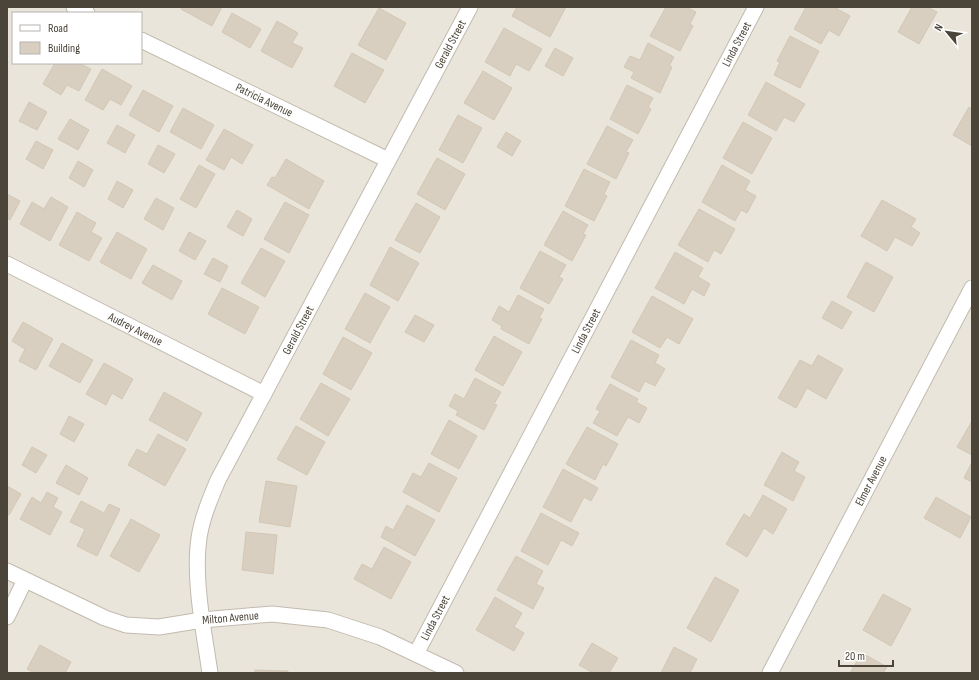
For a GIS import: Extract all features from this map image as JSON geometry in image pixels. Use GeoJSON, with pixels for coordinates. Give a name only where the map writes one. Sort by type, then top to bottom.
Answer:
{"type":"FeatureCollection","features":[{"type":"Feature","properties":{"kind":"street"},"geometry":{"type":"LineString","coordinates":[[74,7],[85,12]]}},
{"type":"Feature","properties":{"kind":"street","name":"Gerald Street"},"geometry":{"type":"LineString","coordinates":[[210,673],[202,620],[197,561],[202,523],[218,480],[470,7]]}},
{"type":"Feature","properties":{"kind":"street","name":"Linda Street"},"geometry":{"type":"LineString","coordinates":[[416,654],[756,7]]}},
{"type":"Feature","properties":{"kind":"street","name":"Patricia Avenue"},"geometry":{"type":"LineString","coordinates":[[142,40],[388,160]]}},
{"type":"Feature","properties":{"kind":"street","name":"Audrey Avenue"},"geometry":{"type":"LineString","coordinates":[[7,264],[264,394]]}},
{"type":"Feature","properties":{"kind":"street","name":"Elmer Avenue"},"geometry":{"type":"LineString","coordinates":[[770,673],[972,288]]}},
{"type":"Feature","properties":{"kind":"street","name":"Milton Avenue"},"geometry":{"type":"LineString","coordinates":[[7,571],[105,618],[126,625],[159,627],[202,620],[272,614],[328,620],[380,637],[456,673]]}},
{"type":"Feature","properties":{"kind":"street"},"geometry":{"type":"LineString","coordinates":[[7,617],[25,580]]}},
{"type":"Feature","properties":{"kind":"shaded area"},"geometry":{"type":"Polygon","coordinates":[[[7,7],[972,7],[972,673],[7,673],[7,7]]]}},
{"type":"Feature","properties":{"kind":"building"},"geometry":{"type":"Polygon","coordinates":[[[182,7],[222,7],[212,26],[181,9],[182,7]]]}},
{"type":"Feature","properties":{"kind":"building"},"geometry":{"type":"Polygon","coordinates":[[[517,7],[566,7],[550,37],[512,16],[517,7]]]}},
{"type":"Feature","properties":{"kind":"building"},"geometry":{"type":"Polygon","coordinates":[[[666,7],[686,7],[696,12],[690,24],[693,26],[680,51],[650,36],[666,7]]]}},
{"type":"Feature","properties":{"kind":"building"},"geometry":{"type":"Polygon","coordinates":[[[806,7],[834,7],[850,16],[839,36],[829,30],[821,44],[794,29],[806,7]]]}},
{"type":"Feature","properties":{"kind":"building"},"geometry":{"type":"Polygon","coordinates":[[[912,7],[927,7],[937,12],[919,44],[898,32],[912,7]]]}},
{"type":"Feature","properties":{"kind":"building"},"geometry":{"type":"Polygon","coordinates":[[[379,8],[406,23],[386,60],[358,45],[379,8]]]}},
{"type":"Feature","properties":{"kind":"building"},"geometry":{"type":"Polygon","coordinates":[[[232,13],[261,29],[250,48],[222,32],[232,13]]]}},
{"type":"Feature","properties":{"kind":"building"},"geometry":{"type":"Polygon","coordinates":[[[277,21],[298,33],[292,43],[303,48],[292,68],[261,51],[277,21]]]}},
{"type":"Feature","properties":{"kind":"building"},"geometry":{"type":"Polygon","coordinates":[[[504,28],[542,49],[529,71],[516,64],[510,76],[485,62],[504,28]]]}},
{"type":"Feature","properties":{"kind":"building"},"geometry":{"type":"Polygon","coordinates":[[[790,36],[819,51],[800,88],[774,75],[780,62],[777,61],[790,36]]]}},
{"type":"Feature","properties":{"kind":"building"},"geometry":{"type":"Polygon","coordinates":[[[648,43],[674,57],[669,66],[672,67],[660,93],[631,78],[634,72],[624,67],[630,56],[640,60],[648,43]]]}},
{"type":"Feature","properties":{"kind":"building"},"geometry":{"type":"Polygon","coordinates":[[[555,48],[573,58],[563,76],[545,66],[555,48]]]}},
{"type":"Feature","properties":{"kind":"building"},"geometry":{"type":"Polygon","coordinates":[[[352,53],[384,70],[365,103],[334,86],[352,53]]]}},
{"type":"Feature","properties":{"kind":"building"},"geometry":{"type":"Polygon","coordinates":[[[54,64],[81,64],[91,69],[79,91],[67,85],[61,95],[43,84],[54,64]]]}},
{"type":"Feature","properties":{"kind":"building"},"geometry":{"type":"Polygon","coordinates":[[[102,69],[132,86],[121,105],[110,99],[103,110],[85,100],[102,69]]]}},
{"type":"Feature","properties":{"kind":"building"},"geometry":{"type":"Polygon","coordinates":[[[483,71],[512,88],[494,120],[464,103],[483,71]]]}},
{"type":"Feature","properties":{"kind":"building"},"geometry":{"type":"Polygon","coordinates":[[[766,82],[805,104],[794,122],[784,117],[776,131],[748,115],[766,82]]]}},
{"type":"Feature","properties":{"kind":"building"},"geometry":{"type":"Polygon","coordinates":[[[627,85],[653,98],[648,107],[651,109],[638,134],[610,119],[627,85]]]}},
{"type":"Feature","properties":{"kind":"building"},"geometry":{"type":"Polygon","coordinates":[[[143,90],[173,106],[159,132],[129,115],[143,90]]]}},
{"type":"Feature","properties":{"kind":"building"},"geometry":{"type":"Polygon","coordinates":[[[29,102],[47,112],[37,130],[19,121],[29,102]]]}},
{"type":"Feature","properties":{"kind":"building"},"geometry":{"type":"Polygon","coordinates":[[[969,107],[972,109],[972,146],[953,135],[969,107]]]}},
{"type":"Feature","properties":{"kind":"building"},"geometry":{"type":"Polygon","coordinates":[[[183,108],[214,125],[201,149],[170,132],[183,108]]]}},
{"type":"Feature","properties":{"kind":"building"},"geometry":{"type":"Polygon","coordinates":[[[458,115],[482,128],[463,163],[439,150],[458,115]]]}},
{"type":"Feature","properties":{"kind":"building"},"geometry":{"type":"Polygon","coordinates":[[[70,119],[89,130],[78,150],[58,139],[70,119]]]}},
{"type":"Feature","properties":{"kind":"building"},"geometry":{"type":"Polygon","coordinates":[[[743,122],[772,138],[752,174],[723,158],[743,122]]]}},
{"type":"Feature","properties":{"kind":"building"},"geometry":{"type":"Polygon","coordinates":[[[117,125],[135,135],[125,153],[107,143],[117,125]]]}},
{"type":"Feature","properties":{"kind":"building"},"geometry":{"type":"Polygon","coordinates":[[[607,126],[633,140],[626,152],[629,153],[616,179],[587,164],[607,126]]]}},
{"type":"Feature","properties":{"kind":"building"},"geometry":{"type":"Polygon","coordinates":[[[224,129],[253,145],[242,164],[231,157],[224,170],[206,160],[224,129]]]}},
{"type":"Feature","properties":{"kind":"building"},"geometry":{"type":"Polygon","coordinates":[[[506,132],[521,141],[512,156],[497,147],[506,132]]]}},
{"type":"Feature","properties":{"kind":"building"},"geometry":{"type":"Polygon","coordinates":[[[36,141],[53,150],[43,169],[26,159],[36,141]]]}},
{"type":"Feature","properties":{"kind":"building"},"geometry":{"type":"Polygon","coordinates":[[[158,145],[175,154],[164,173],[148,164],[158,145]]]}},
{"type":"Feature","properties":{"kind":"building"},"geometry":{"type":"Polygon","coordinates":[[[437,158],[465,174],[445,210],[417,194],[437,158]]]}},
{"type":"Feature","properties":{"kind":"building"},"geometry":{"type":"Polygon","coordinates":[[[286,159],[324,181],[309,209],[267,185],[272,177],[275,178],[286,159]]]}},
{"type":"Feature","properties":{"kind":"building"},"geometry":{"type":"Polygon","coordinates":[[[78,161],[93,170],[84,187],[69,178],[78,161]]]}},
{"type":"Feature","properties":{"kind":"building"},"geometry":{"type":"Polygon","coordinates":[[[199,165],[215,174],[196,208],[180,199],[199,165]]]}},
{"type":"Feature","properties":{"kind":"building"},"geometry":{"type":"Polygon","coordinates":[[[722,165],[750,181],[745,190],[756,196],[747,213],[741,210],[735,221],[702,202],[722,165]]]}},
{"type":"Feature","properties":{"kind":"building"},"geometry":{"type":"Polygon","coordinates":[[[584,169],[610,182],[604,194],[607,196],[594,221],[565,206],[584,169]]]}},
{"type":"Feature","properties":{"kind":"building"},"geometry":{"type":"Polygon","coordinates":[[[117,181],[133,190],[123,208],[108,199],[117,181]]]}},
{"type":"Feature","properties":{"kind":"building"},"geometry":{"type":"Polygon","coordinates":[[[7,194],[20,201],[10,220],[7,218],[7,194]]]}},
{"type":"Feature","properties":{"kind":"building"},"geometry":{"type":"Polygon","coordinates":[[[51,197],[68,207],[50,241],[20,224],[32,202],[44,209],[51,197]]]}},
{"type":"Feature","properties":{"kind":"building"},"geometry":{"type":"Polygon","coordinates":[[[156,198],[174,208],[163,230],[144,219],[156,198]]]}},
{"type":"Feature","properties":{"kind":"building"},"geometry":{"type":"Polygon","coordinates":[[[882,200],[916,219],[911,227],[920,233],[912,246],[895,237],[887,251],[861,236],[882,200]]]}},
{"type":"Feature","properties":{"kind":"building"},"geometry":{"type":"Polygon","coordinates":[[[285,202],[309,215],[289,253],[264,239],[285,202]]]}},
{"type":"Feature","properties":{"kind":"building"},"geometry":{"type":"Polygon","coordinates":[[[416,203],[440,217],[420,253],[395,240],[416,203]]]}},
{"type":"Feature","properties":{"kind":"building"},"geometry":{"type":"Polygon","coordinates":[[[699,209],[735,229],[721,254],[714,250],[708,262],[678,245],[699,209]]]}},
{"type":"Feature","properties":{"kind":"building"},"geometry":{"type":"Polygon","coordinates":[[[237,210],[252,219],[243,236],[227,227],[237,210]]]}},
{"type":"Feature","properties":{"kind":"building"},"geometry":{"type":"Polygon","coordinates":[[[563,211],[588,225],[583,234],[586,235],[572,261],[544,245],[563,211]]]}},
{"type":"Feature","properties":{"kind":"building"},"geometry":{"type":"Polygon","coordinates":[[[77,212],[96,223],[91,232],[102,238],[89,261],[59,245],[77,212]]]}},
{"type":"Feature","properties":{"kind":"building"},"geometry":{"type":"Polygon","coordinates":[[[117,232],[147,249],[131,279],[100,262],[117,232]]]}},
{"type":"Feature","properties":{"kind":"building"},"geometry":{"type":"Polygon","coordinates":[[[189,232],[206,241],[195,260],[179,251],[189,232]]]}},
{"type":"Feature","properties":{"kind":"building"},"geometry":{"type":"Polygon","coordinates":[[[390,247],[419,263],[398,301],[370,285],[390,247]]]}},
{"type":"Feature","properties":{"kind":"building"},"geometry":{"type":"Polygon","coordinates":[[[261,248],[285,261],[265,297],[241,283],[261,248]]]}},
{"type":"Feature","properties":{"kind":"building"},"geometry":{"type":"Polygon","coordinates":[[[540,251],[566,265],[559,277],[563,279],[549,304],[520,288],[540,251]]]}},
{"type":"Feature","properties":{"kind":"building"},"geometry":{"type":"Polygon","coordinates":[[[675,252],[703,268],[698,277],[710,284],[704,296],[692,289],[684,304],[655,288],[675,252]]]}},
{"type":"Feature","properties":{"kind":"building"},"geometry":{"type":"Polygon","coordinates":[[[213,258],[228,266],[220,282],[204,274],[213,258]]]}},
{"type":"Feature","properties":{"kind":"building"},"geometry":{"type":"Polygon","coordinates":[[[866,262],[893,277],[874,312],[847,297],[866,262]]]}},
{"type":"Feature","properties":{"kind":"building"},"geometry":{"type":"Polygon","coordinates":[[[153,265],[182,281],[172,300],[142,283],[153,265]]]}},
{"type":"Feature","properties":{"kind":"building"},"geometry":{"type":"Polygon","coordinates":[[[222,288],[259,307],[245,334],[208,314],[222,288]]]}},
{"type":"Feature","properties":{"kind":"building"},"geometry":{"type":"Polygon","coordinates":[[[365,293],[390,307],[370,343],[345,329],[365,293]]]}},
{"type":"Feature","properties":{"kind":"building"},"geometry":{"type":"Polygon","coordinates":[[[518,295],[544,309],[539,318],[542,319],[529,344],[501,329],[502,326],[492,320],[499,306],[509,312],[518,295]]]}},
{"type":"Feature","properties":{"kind":"building"},"geometry":{"type":"Polygon","coordinates":[[[652,296],[693,319],[679,344],[667,337],[660,348],[632,332],[652,296]]]}},
{"type":"Feature","properties":{"kind":"building"},"geometry":{"type":"Polygon","coordinates":[[[832,301],[852,312],[842,329],[822,318],[832,301]]]}},
{"type":"Feature","properties":{"kind":"building"},"geometry":{"type":"Polygon","coordinates":[[[415,315],[434,325],[424,342],[405,332],[415,315]]]}},
{"type":"Feature","properties":{"kind":"building"},"geometry":{"type":"Polygon","coordinates":[[[23,322],[53,339],[36,370],[19,361],[25,349],[12,341],[23,322]]]}},
{"type":"Feature","properties":{"kind":"building"},"geometry":{"type":"Polygon","coordinates":[[[494,336],[522,352],[503,386],[475,370],[494,336]]]}},
{"type":"Feature","properties":{"kind":"building"},"geometry":{"type":"Polygon","coordinates":[[[343,337],[372,353],[351,390],[323,374],[343,337]]]}},
{"type":"Feature","properties":{"kind":"building"},"geometry":{"type":"Polygon","coordinates":[[[631,340],[659,355],[655,363],[665,369],[655,386],[645,381],[639,392],[611,377],[631,340]]]}},
{"type":"Feature","properties":{"kind":"building"},"geometry":{"type":"Polygon","coordinates":[[[62,343],[93,360],[80,383],[49,366],[62,343]]]}},
{"type":"Feature","properties":{"kind":"building"},"geometry":{"type":"Polygon","coordinates":[[[818,355],[843,369],[826,399],[807,388],[796,408],[778,398],[800,360],[812,366],[818,355]]]}},
{"type":"Feature","properties":{"kind":"building"},"geometry":{"type":"Polygon","coordinates":[[[104,363],[133,379],[122,399],[112,393],[106,405],[86,394],[104,363]]]}},
{"type":"Feature","properties":{"kind":"building"},"geometry":{"type":"Polygon","coordinates":[[[475,378],[501,392],[494,404],[497,405],[484,430],[456,415],[458,411],[449,406],[455,394],[464,399],[475,378]]]}},
{"type":"Feature","properties":{"kind":"building"},"geometry":{"type":"Polygon","coordinates":[[[321,383],[350,399],[328,436],[300,419],[321,383]]]}},
{"type":"Feature","properties":{"kind":"building"},"geometry":{"type":"Polygon","coordinates":[[[610,384],[638,399],[636,402],[647,408],[639,423],[628,417],[617,436],[593,423],[600,411],[596,409],[610,384]]]}},
{"type":"Feature","properties":{"kind":"building"},"geometry":{"type":"Polygon","coordinates":[[[164,392],[202,413],[187,441],[149,420],[164,392]]]}},
{"type":"Feature","properties":{"kind":"building"},"geometry":{"type":"Polygon","coordinates":[[[69,416],[84,424],[74,442],[60,434],[69,416]]]}},
{"type":"Feature","properties":{"kind":"building"},"geometry":{"type":"Polygon","coordinates":[[[449,420],[477,436],[459,469],[431,454],[449,420]]]}},
{"type":"Feature","properties":{"kind":"building"},"geometry":{"type":"Polygon","coordinates":[[[972,421],[972,455],[957,447],[972,421]]]}},
{"type":"Feature","properties":{"kind":"building"},"geometry":{"type":"Polygon","coordinates":[[[296,426],[325,442],[307,475],[277,459],[296,426]]]}},
{"type":"Feature","properties":{"kind":"building"},"geometry":{"type":"Polygon","coordinates":[[[587,427],[618,444],[606,466],[603,464],[595,480],[566,464],[587,427]]]}},
{"type":"Feature","properties":{"kind":"building"},"geometry":{"type":"Polygon","coordinates":[[[158,434],[186,449],[165,486],[128,465],[137,449],[147,454],[158,434]]]}},
{"type":"Feature","properties":{"kind":"building"},"geometry":{"type":"Polygon","coordinates":[[[32,447],[47,455],[36,473],[22,465],[32,447]]]}},
{"type":"Feature","properties":{"kind":"building"},"geometry":{"type":"Polygon","coordinates":[[[782,452],[799,462],[794,471],[805,477],[793,501],[764,485],[782,452]]]}},
{"type":"Feature","properties":{"kind":"building"},"geometry":{"type":"Polygon","coordinates":[[[972,462],[972,482],[964,478],[972,462]]]}},
{"type":"Feature","properties":{"kind":"building"},"geometry":{"type":"Polygon","coordinates":[[[429,463],[457,478],[439,512],[403,492],[413,473],[421,477],[429,463]]]}},
{"type":"Feature","properties":{"kind":"building"},"geometry":{"type":"Polygon","coordinates":[[[66,465],[88,478],[79,495],[56,483],[66,465]]]}},
{"type":"Feature","properties":{"kind":"building"},"geometry":{"type":"Polygon","coordinates":[[[563,469],[598,488],[591,501],[584,497],[571,522],[543,507],[563,469]]]}},
{"type":"Feature","properties":{"kind":"building"},"geometry":{"type":"Polygon","coordinates":[[[266,481],[297,486],[290,527],[259,522],[266,481]]]}},
{"type":"Feature","properties":{"kind":"building"},"geometry":{"type":"Polygon","coordinates":[[[7,486],[21,494],[9,515],[7,514],[7,486]]]}},
{"type":"Feature","properties":{"kind":"building"},"geometry":{"type":"Polygon","coordinates":[[[47,492],[58,498],[53,507],[62,512],[50,535],[20,519],[32,497],[41,503],[47,492]]]}},
{"type":"Feature","properties":{"kind":"building"},"geometry":{"type":"Polygon","coordinates":[[[763,495],[787,509],[773,534],[764,528],[747,557],[726,544],[744,514],[750,518],[763,495]]]}},
{"type":"Feature","properties":{"kind":"building"},"geometry":{"type":"Polygon","coordinates":[[[936,497],[971,517],[960,538],[924,518],[936,497]]]}},
{"type":"Feature","properties":{"kind":"building"},"geometry":{"type":"Polygon","coordinates":[[[81,501],[104,513],[109,504],[120,509],[97,556],[77,546],[85,529],[70,522],[81,501]]]}},
{"type":"Feature","properties":{"kind":"building"},"geometry":{"type":"Polygon","coordinates":[[[407,505],[435,520],[415,556],[381,537],[386,526],[393,530],[407,505]]]}},
{"type":"Feature","properties":{"kind":"building"},"geometry":{"type":"Polygon","coordinates":[[[541,513],[579,533],[572,546],[561,540],[548,565],[521,551],[541,513]]]}},
{"type":"Feature","properties":{"kind":"building"},"geometry":{"type":"Polygon","coordinates":[[[131,519],[160,535],[139,572],[110,556],[131,519]]]}},
{"type":"Feature","properties":{"kind":"building"},"geometry":{"type":"Polygon","coordinates":[[[246,532],[277,535],[273,574],[242,570],[246,532]]]}},
{"type":"Feature","properties":{"kind":"building"},"geometry":{"type":"Polygon","coordinates":[[[384,547],[411,562],[391,599],[354,579],[362,564],[372,569],[384,547]]]}},
{"type":"Feature","properties":{"kind":"building"},"geometry":{"type":"Polygon","coordinates":[[[516,556],[543,571],[536,584],[544,588],[533,609],[497,590],[516,556]]]}},
{"type":"Feature","properties":{"kind":"building"},"geometry":{"type":"Polygon","coordinates":[[[715,577],[739,590],[711,642],[687,628],[715,577]]]}},
{"type":"Feature","properties":{"kind":"building"},"geometry":{"type":"Polygon","coordinates":[[[883,594],[911,609],[891,646],[863,630],[883,594]]]}},
{"type":"Feature","properties":{"kind":"building"},"geometry":{"type":"Polygon","coordinates":[[[495,597],[522,613],[514,627],[524,633],[514,651],[476,630],[495,597]]]}},
{"type":"Feature","properties":{"kind":"building"},"geometry":{"type":"Polygon","coordinates":[[[592,643],[618,658],[609,673],[593,673],[579,665],[592,643]]]}},
{"type":"Feature","properties":{"kind":"building"},"geometry":{"type":"Polygon","coordinates":[[[40,645],[71,662],[65,673],[35,673],[27,669],[40,645]]]}},
{"type":"Feature","properties":{"kind":"building"},"geometry":{"type":"Polygon","coordinates":[[[674,647],[697,659],[690,673],[661,673],[674,647]]]}},
{"type":"Feature","properties":{"kind":"building"},"geometry":{"type":"Polygon","coordinates":[[[862,653],[887,667],[883,673],[850,673],[862,653]]]}},
{"type":"Feature","properties":{"kind":"building"},"geometry":{"type":"Polygon","coordinates":[[[255,670],[288,671],[288,673],[255,673],[255,670]]]}}]}
